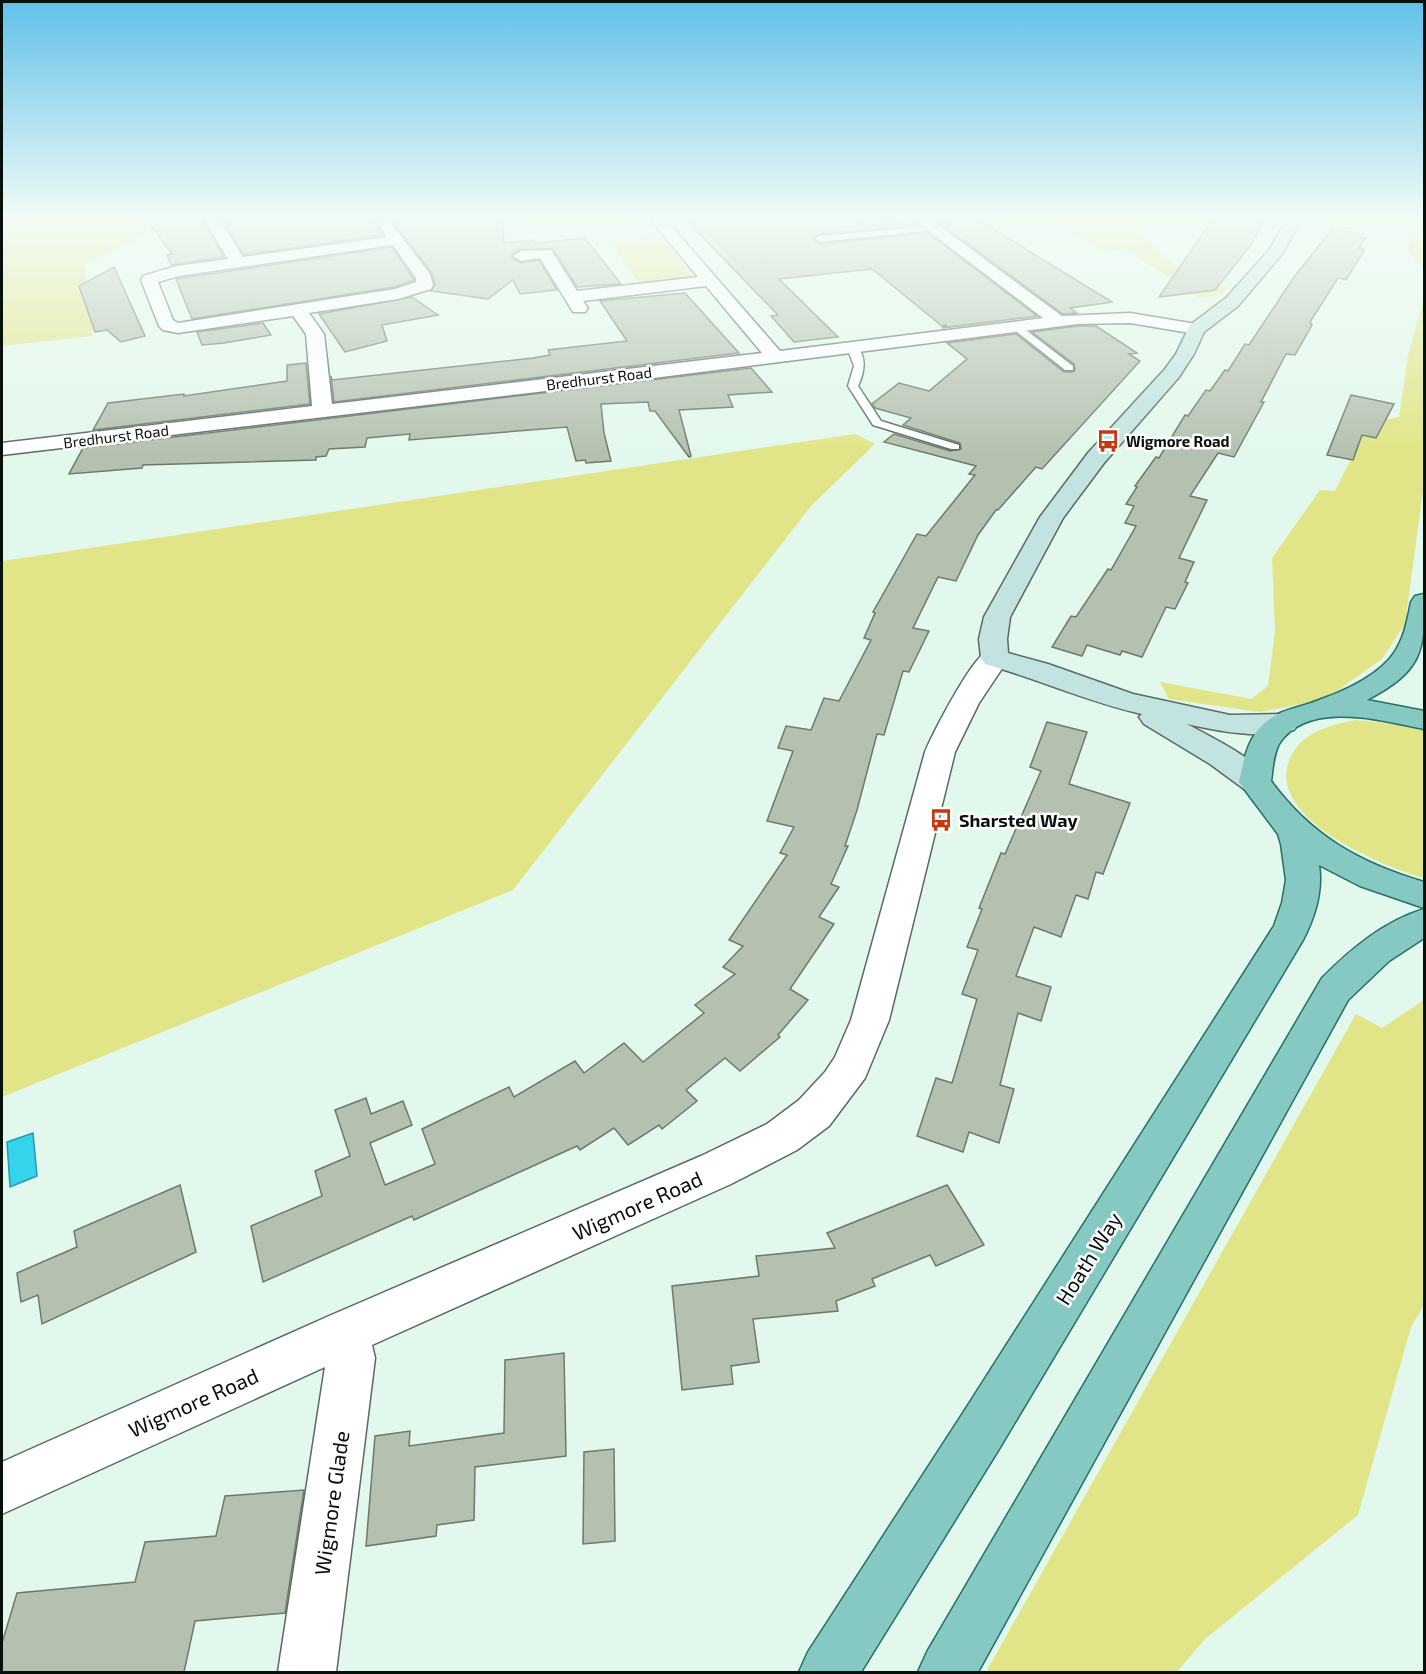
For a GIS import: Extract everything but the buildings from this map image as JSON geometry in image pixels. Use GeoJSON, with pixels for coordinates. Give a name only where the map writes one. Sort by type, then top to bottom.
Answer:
{"type":"FeatureCollection","features":[{"type":"Feature","properties":{"kind":"main road"},"geometry":{"type":"LineString","coordinates":[[1425,602],[1416,642],[1396,670],[1376,684],[1329,707],[1301,715],[1284,723],[1268,739],[1259,759],[1255,782],[1293,829],[1321,851],[1364,875],[1425,895]]}},
{"type":"Feature","properties":{"kind":"main road"},"geometry":{"type":"LineString","coordinates":[[1329,707],[1406,714],[1425,720]]}},
{"type":"Feature","properties":{"kind":"main road","name":"Hoath Way"},"geometry":{"type":"LineString","coordinates":[[828,1672],[987,1421],[1290,930],[1302,902],[1305,882],[1293,829]]}},
{"type":"Feature","properties":{"kind":"main road"},"geometry":{"type":"LineString","coordinates":[[946,1672],[1330,997],[1370,953],[1399,933],[1425,923]]}},
{"type":"Feature","properties":{"kind":"street"},"geometry":{"type":"LineString","coordinates":[[156,297],[165,322],[169,326],[178,328],[378,297]]}},
{"type":"Feature","properties":{"kind":"street"},"geometry":{"type":"LineString","coordinates":[[573,297],[576,302],[607,297]]}},
{"type":"Feature","properties":{"kind":"street"},"geometry":{"type":"LineString","coordinates":[[723,297],[775,357]]}},
{"type":"Feature","properties":{"kind":"street"},"geometry":{"type":"LineString","coordinates":[[1026,297],[1058,321]]}},
{"type":"Feature","properties":{"kind":"street"},"geometry":{"type":"LineString","coordinates":[[1236,297],[1196,329],[1185,354],[1172,373],[1091,465],[1052,517],[997,617],[993,639],[995,658],[1038,670],[1126,701],[1230,724],[1284,723]]}},
{"type":"Feature","properties":{"kind":"street"},"geometry":{"type":"LineString","coordinates":[[298,310],[315,334],[323,411]]}},
{"type":"Feature","properties":{"kind":"street","name":"Bredhurst Road"},"geometry":{"type":"LineString","coordinates":[[2,449],[1058,321],[1104,317],[1130,318],[1196,329]]}},
{"type":"Feature","properties":{"kind":"street","name":"Wigmore Road"},"geometry":{"type":"LineString","coordinates":[[2,1488],[716,1170],[782,1137],[814,1113],[839,1084],[860,1045],[876,998],[940,752],[968,693],[995,658]]}},
{"type":"Feature","properties":{"kind":"street"},"geometry":{"type":"LineString","coordinates":[[1126,701],[1186,735],[1255,782]]}},
{"type":"Feature","properties":{"kind":"street","name":"Wigmore Glade"},"geometry":{"type":"LineString","coordinates":[[307,1672],[351,1358],[346,1333]]}},
{"type":"Feature","properties":{"kind":"lane"},"geometry":{"type":"LineString","coordinates":[[1015,326],[1069,368]]}},
{"type":"Feature","properties":{"kind":"lane"},"geometry":{"type":"LineString","coordinates":[[852,347],[858,355],[860,371],[853,386],[877,423],[955,447]]}},
{"type":"Feature","properties":{"kind":"green space"},"geometry":{"type":"Polygon","coordinates":[[[2,297],[88,297],[93,336],[2,346],[2,297]]]}},
{"type":"Feature","properties":{"kind":"green space"},"geometry":{"type":"Polygon","coordinates":[[[1424,298],[1424,483],[1405,624],[1382,659],[1324,700],[1259,712],[1169,699],[1160,682],[1251,699],[1268,686],[1275,630],[1272,558],[1320,490],[1335,491],[1369,423],[1399,417],[1408,355],[1424,298]]]}},
{"type":"Feature","properties":{"kind":"green space"},"geometry":{"type":"Polygon","coordinates":[[[855,434],[875,444],[811,506],[513,890],[2,1097],[2,561],[855,434]]]}},
{"type":"Feature","properties":{"kind":"green space"},"geometry":{"type":"Polygon","coordinates":[[[1355,720],[1411,725],[1424,730],[1424,878],[1382,863],[1332,837],[1311,820],[1295,802],[1287,782],[1289,761],[1294,751],[1300,743],[1316,732],[1355,720]]]}},
{"type":"Feature","properties":{"kind":"green space"},"geometry":{"type":"Polygon","coordinates":[[[1424,1000],[1424,1305],[1411,1327],[1358,1515],[1205,1639],[1177,1672],[986,1672],[1356,1014],[1382,1028],[1424,1000]]]}},
{"type":"Feature","properties":{"kind":"water"},"geometry":{"type":"Polygon","coordinates":[[[33,1133],[37,1176],[10,1187],[7,1142],[33,1133]]]}},
{"type":"Feature","properties":{"kind":"place","name":"Wigmore Road"},"geometry":{"type":"Point","coordinates":[1108,441]}},
{"type":"Feature","properties":{"kind":"place","name":"Sharsted Way"},"geometry":{"type":"Point","coordinates":[941,820]}}]}
